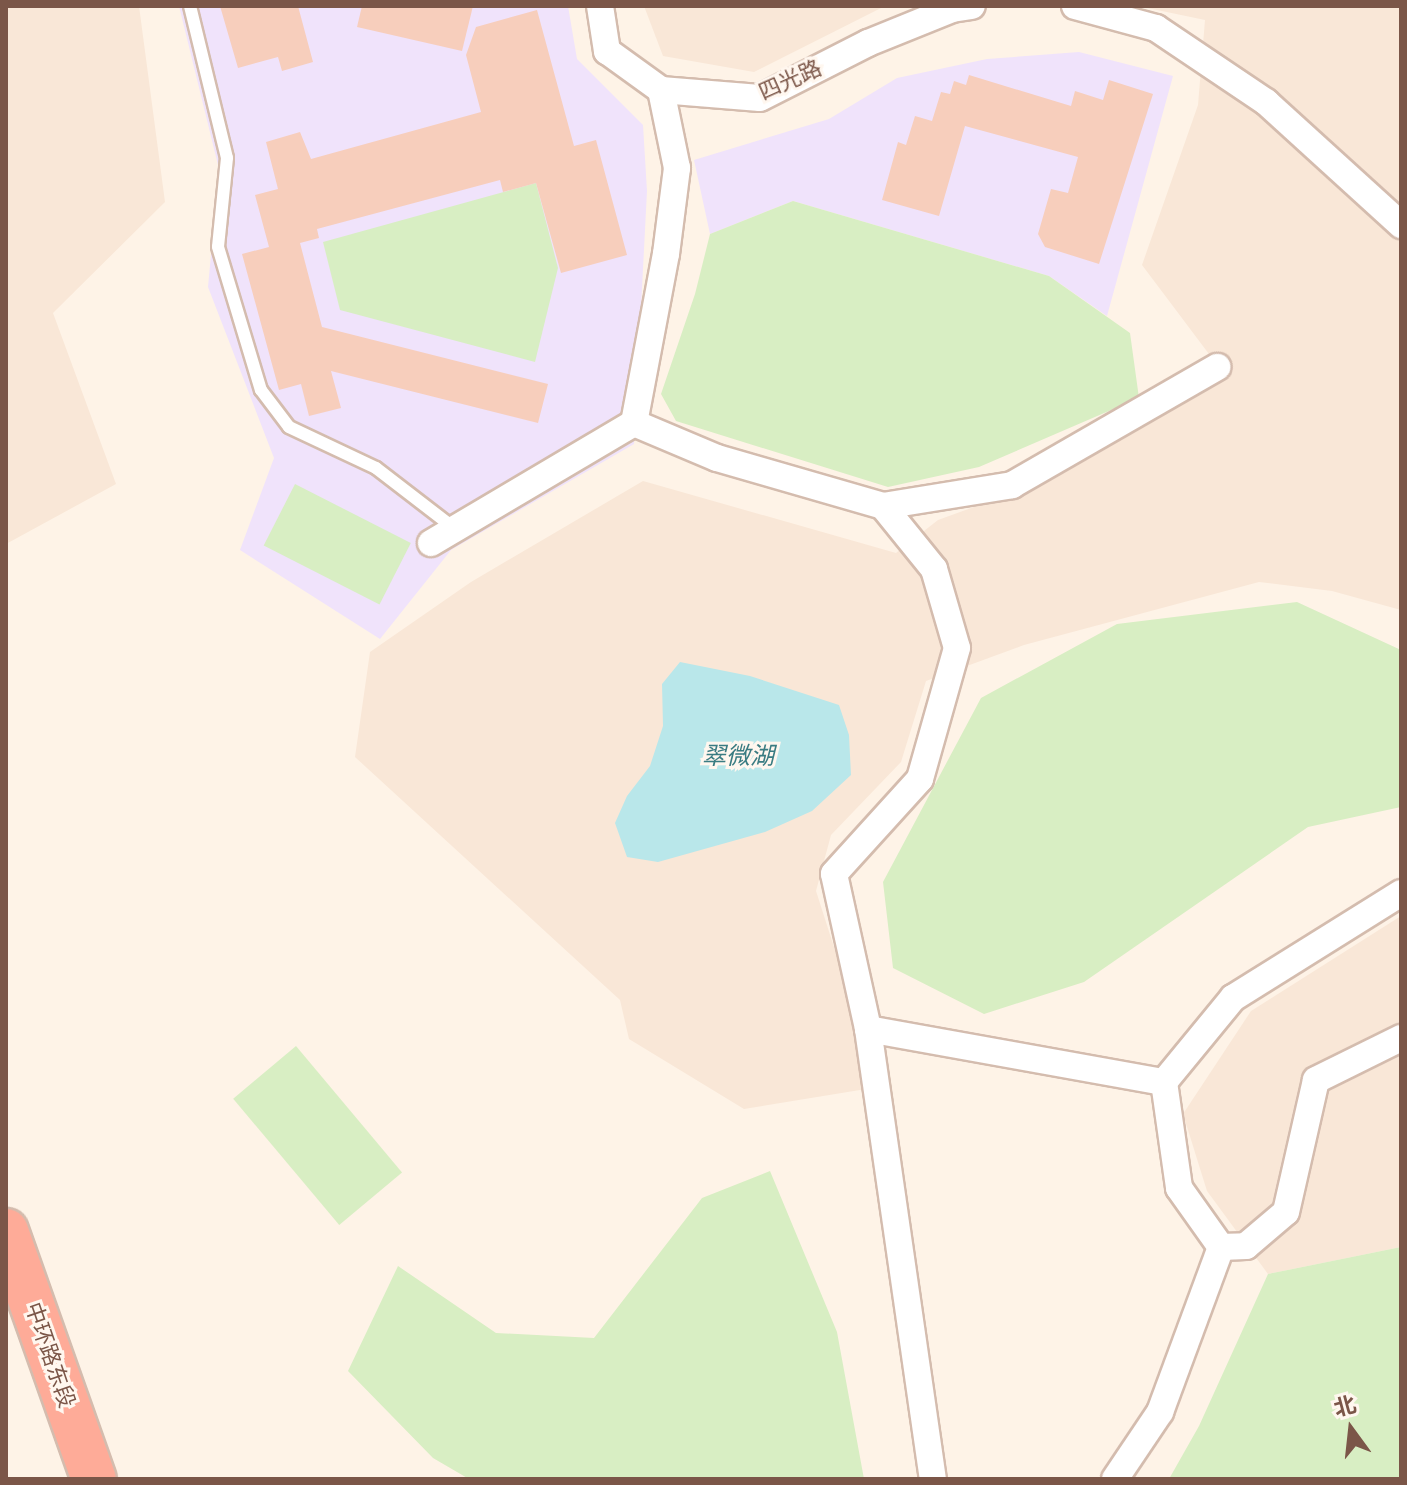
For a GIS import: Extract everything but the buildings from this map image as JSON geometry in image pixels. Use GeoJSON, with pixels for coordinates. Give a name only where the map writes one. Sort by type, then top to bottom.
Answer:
{"type":"FeatureCollection","features":[{"type":"Feature","properties":{"kind":"highway","name":"中环路东段"},"geometry":{"type":"LineString","coordinates":[[6,1231],[94,1479]]}},
{"type":"Feature","properties":{"kind":"street"},"geometry":{"type":"LineString","coordinates":[[431,543],[634,423],[666,254],[677,168],[661,90],[607,51],[600,6]]}},
{"type":"Feature","properties":{"kind":"street"},"geometry":{"type":"LineString","coordinates":[[1075,6],[1156,28],[1266,102],[1401,225]]}},
{"type":"Feature","properties":{"kind":"street","name":"四光路"},"geometry":{"type":"LineString","coordinates":[[661,90],[760,98],[868,43],[959,7]]}},
{"type":"Feature","properties":{"kind":"street"},"geometry":{"type":"LineString","coordinates":[[634,423],[717,458],[883,506],[1012,485],[1217,367]]}},
{"type":"Feature","properties":{"kind":"street"},"geometry":{"type":"LineString","coordinates":[[883,506],[934,569],[957,648],[920,779],[834,874],[868,1029],[933,1479]]}},
{"type":"Feature","properties":{"kind":"street"},"geometry":{"type":"LineString","coordinates":[[1221,1247],[1179,1188],[1164,1082],[1233,998],[1401,893]]}},
{"type":"Feature","properties":{"kind":"street"},"geometry":{"type":"LineString","coordinates":[[868,1029],[1164,1082]]}},
{"type":"Feature","properties":{"kind":"street"},"geometry":{"type":"LineString","coordinates":[[1221,1247],[1246,1246],[1286,1212],[1316,1080],[1401,1038]]}},
{"type":"Feature","properties":{"kind":"street"},"geometry":{"type":"LineString","coordinates":[[1115,1479],[1160,1412],[1221,1247]]}},
{"type":"Feature","properties":{"kind":"lane"},"geometry":{"type":"LineString","coordinates":[[190,6],[227,158],[218,247],[261,390],[289,427],[376,468],[454,528]]}},
{"type":"Feature","properties":{"kind":"shaded area"},"geometry":{"type":"Polygon","coordinates":[[[6,6],[139,6],[165,202],[53,313],[116,484],[6,544],[6,6]]]}},
{"type":"Feature","properties":{"kind":"shaded area"},"geometry":{"type":"Polygon","coordinates":[[[179,6],[568,6],[577,59],[643,125],[647,191],[634,444],[451,550],[380,639],[240,550],[274,458],[208,287],[219,169],[179,6]]]}},
{"type":"Feature","properties":{"kind":"shaded area"},"geometry":{"type":"Polygon","coordinates":[[[644,6],[885,6],[754,72],[663,56],[644,6]]]}},
{"type":"Feature","properties":{"kind":"shaded area"},"geometry":{"type":"Polygon","coordinates":[[[1138,6],[1401,6],[1401,610],[1332,591],[1259,582],[1024,645],[926,681],[901,762],[831,835],[816,891],[850,997],[866,1089],[744,1109],[629,1039],[620,1000],[355,757],[370,652],[471,582],[643,481],[896,553],[938,520],[1040,483],[1227,378],[1142,265],[1198,105],[1205,20],[1138,6]]]}},
{"type":"Feature","properties":{"kind":"shaded area"},"geometry":{"type":"Polygon","coordinates":[[[1079,52],[1173,76],[1107,316],[1049,276],[793,201],[710,234],[694,160],[829,119],[897,78],[987,59],[1079,52]]]}},
{"type":"Feature","properties":{"kind":"shaded area"},"geometry":{"type":"Polygon","coordinates":[[[1401,916],[1401,1247],[1268,1274],[1207,1191],[1183,1114],[1251,1011],[1401,916]]]}},
{"type":"Feature","properties":{"kind":"green space"},"geometry":{"type":"Polygon","coordinates":[[[536,183],[558,268],[535,362],[340,310],[323,242],[536,183]]]}},
{"type":"Feature","properties":{"kind":"green space"},"geometry":{"type":"Polygon","coordinates":[[[793,201],[1049,276],[1130,333],[1139,398],[979,467],[888,487],[676,421],[661,394],[695,294],[710,234],[793,201]]]}},
{"type":"Feature","properties":{"kind":"green space"},"geometry":{"type":"Polygon","coordinates":[[[295,484],[411,543],[380,604],[264,545],[295,484]]]}},
{"type":"Feature","properties":{"kind":"green space"},"geometry":{"type":"Polygon","coordinates":[[[1297,602],[1401,650],[1401,807],[1308,827],[1084,982],[984,1014],[893,968],[883,882],[981,698],[1117,624],[1297,602]]]}},
{"type":"Feature","properties":{"kind":"green space"},"geometry":{"type":"Polygon","coordinates":[[[296,1046],[402,1172],[339,1225],[233,1099],[296,1046]]]}},
{"type":"Feature","properties":{"kind":"green space"},"geometry":{"type":"Polygon","coordinates":[[[770,1171],[837,1332],[864,1479],[469,1479],[433,1458],[348,1371],[398,1266],[496,1333],[594,1338],[702,1198],[770,1171]]]}},
{"type":"Feature","properties":{"kind":"green space"},"geometry":{"type":"Polygon","coordinates":[[[1401,1247],[1401,1479],[1169,1479],[1199,1426],[1268,1274],[1401,1247]]]}},
{"type":"Feature","properties":{"kind":"water","name":"翠微湖"},"geometry":{"type":"Polygon","coordinates":[[[680,662],[750,676],[839,705],[849,735],[851,775],[812,811],[765,832],[658,862],[627,857],[615,823],[627,796],[650,766],[663,726],[662,684],[680,662]]]}}]}
